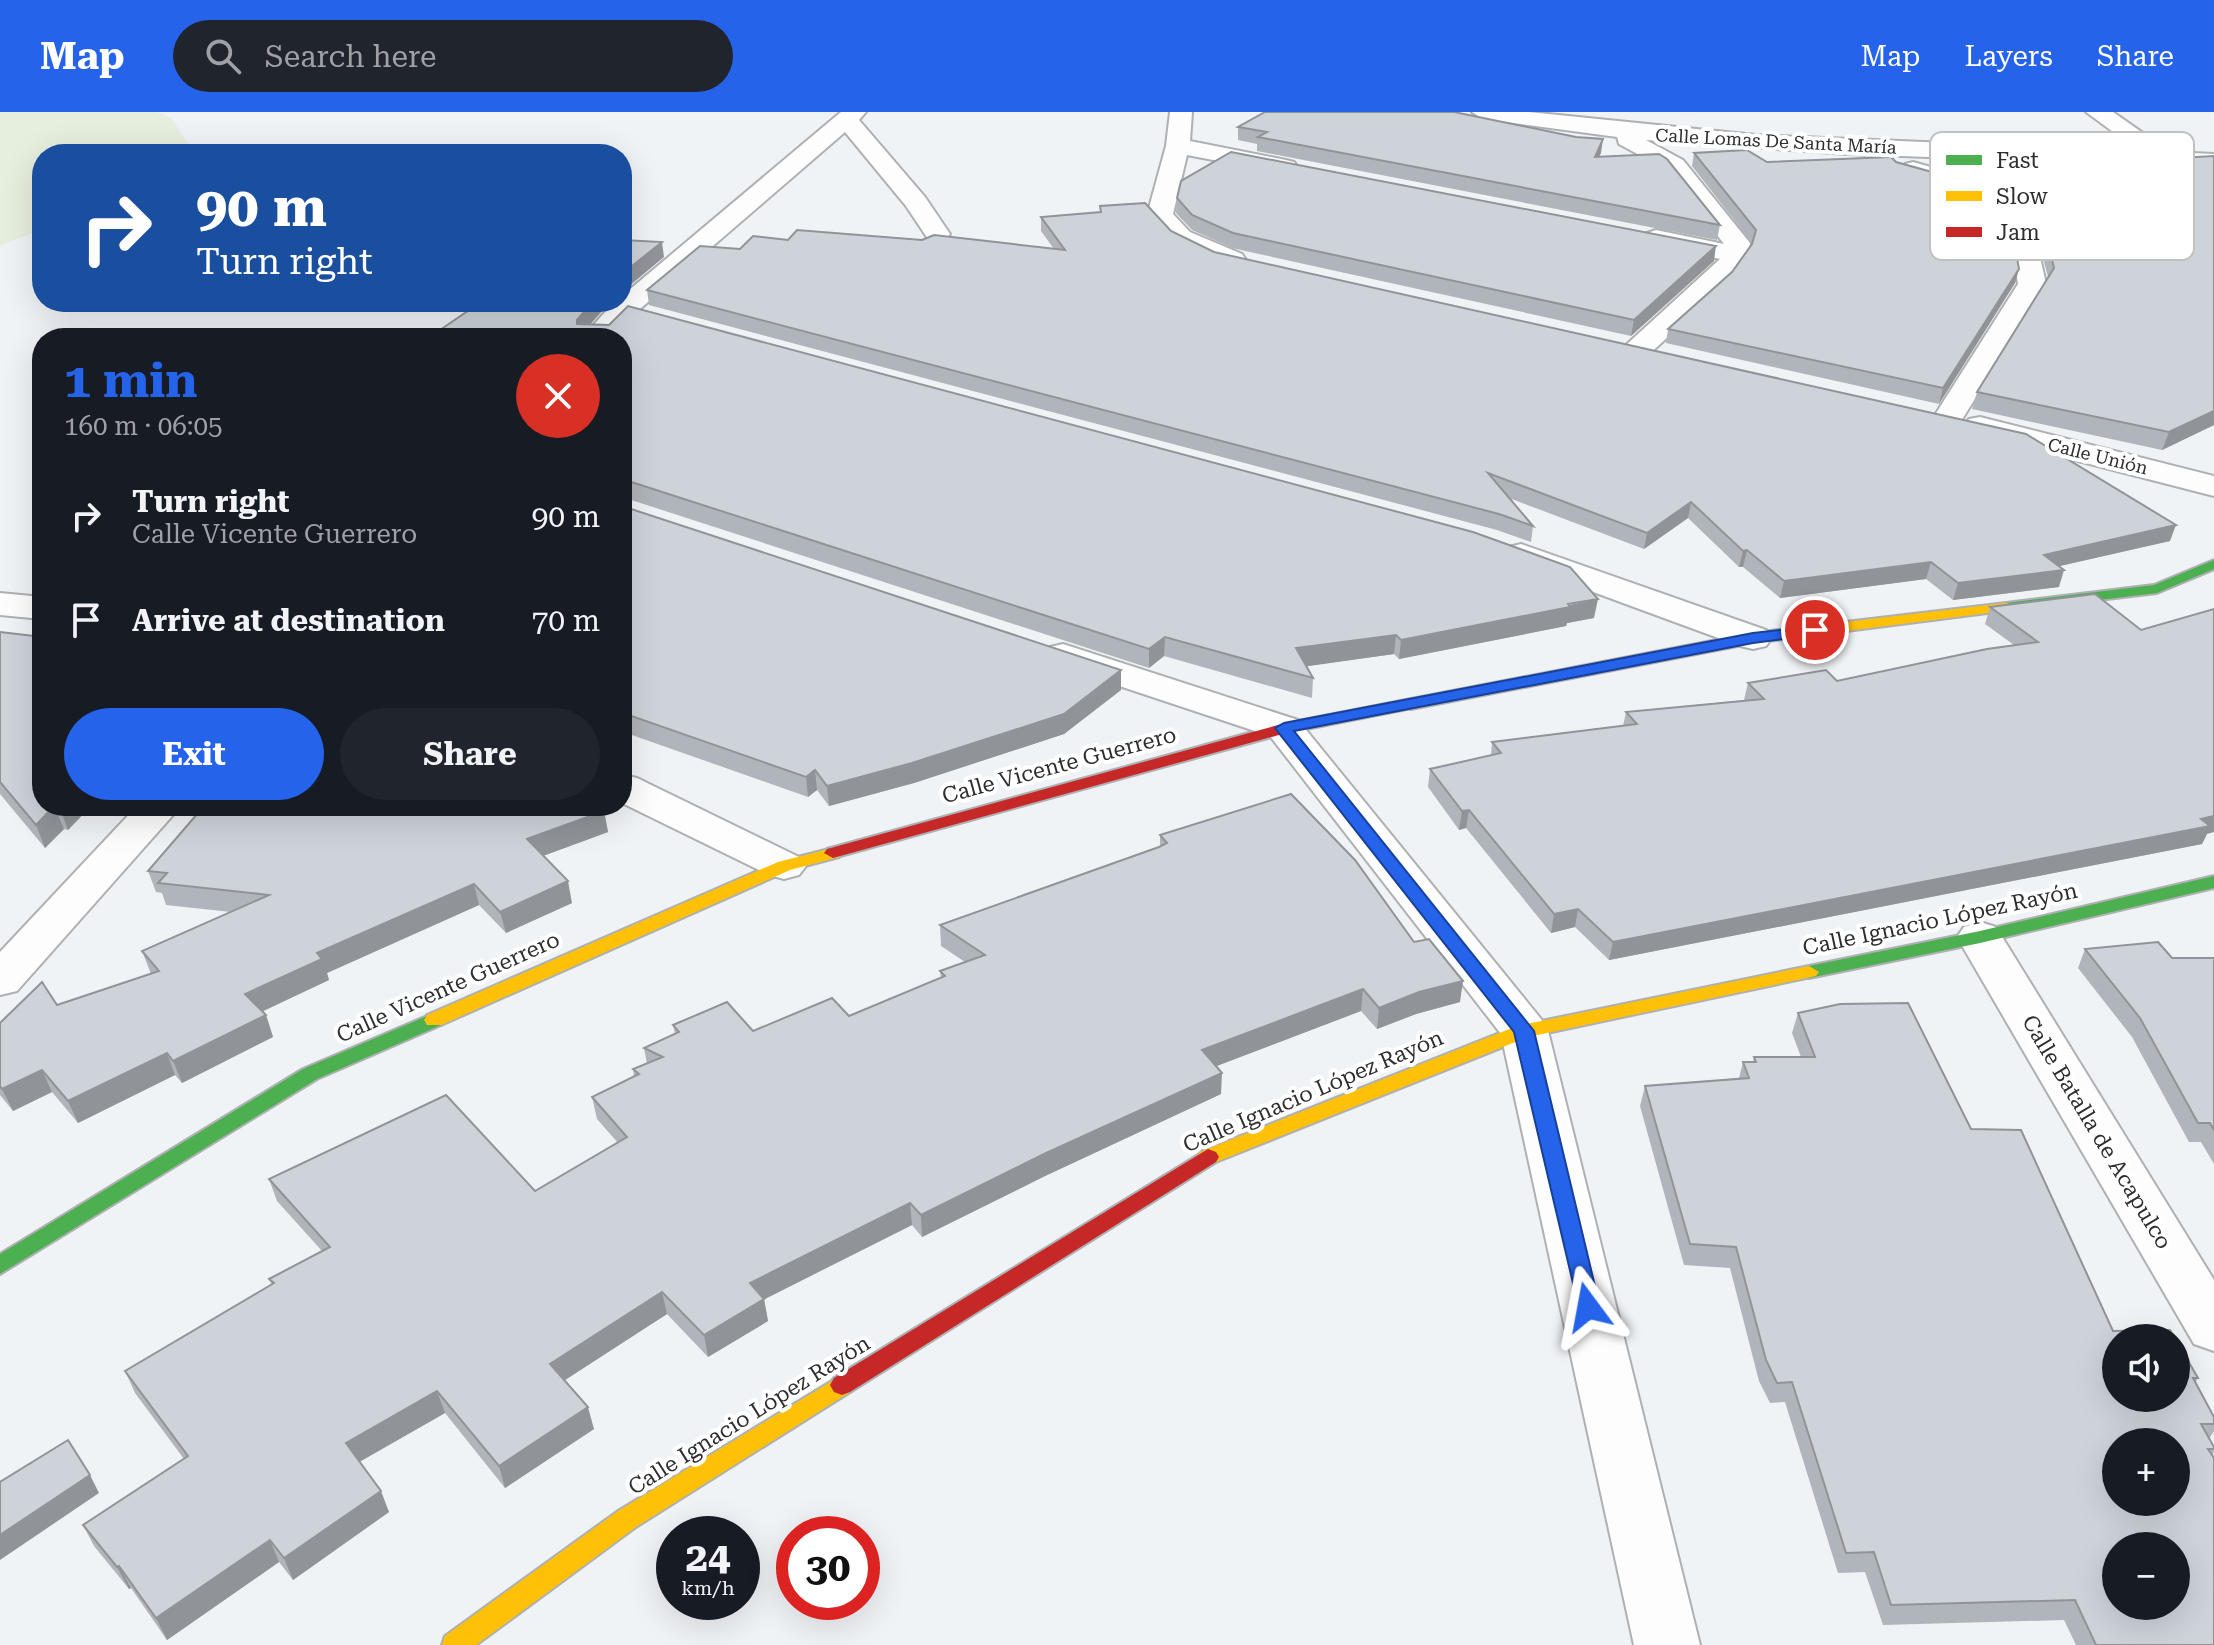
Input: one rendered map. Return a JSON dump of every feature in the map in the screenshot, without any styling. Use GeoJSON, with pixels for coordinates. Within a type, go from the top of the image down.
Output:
{"type":"FeatureCollection","features":[{"type":"Feature","properties":{"kind":"street"},"geometry":{"type":"LineString","coordinates":[[1181,112],[1178,146],[1160,215],[1181,237],[1223,257],[1253,264]]}},
{"type":"Feature","properties":{"kind":"street","name":"Calle Lomas De Santa María"},"geometry":{"type":"LineString","coordinates":[[1483,112],[1609,122],[1786,143],[1930,149]]}},
{"type":"Feature","properties":{"kind":"street"},"geometry":{"type":"LineString","coordinates":[[2097,112],[2130,132]]}},
{"type":"Feature","properties":{"kind":"street"},"geometry":{"type":"LineString","coordinates":[[614,328],[639,314],[732,216],[851,116],[937,234]]}},
{"type":"Feature","properties":{"kind":"street"},"geometry":{"type":"LineString","coordinates":[[1609,122],[1675,165],[1737,243],[1730,266],[1636,351]]}},
{"type":"Feature","properties":{"kind":"street"},"geometry":{"type":"LineString","coordinates":[[1786,143],[1930,173]]}},
{"type":"Feature","properties":{"kind":"street"},"geometry":{"type":"LineString","coordinates":[[1178,146],[1302,170]]}},
{"type":"Feature","properties":{"kind":"street","name":"Calle Lomas De Santa María"},"geometry":{"type":"LineString","coordinates":[[2194,160],[2214,161]]}},
{"type":"Feature","properties":{"kind":"street"},"geometry":{"type":"LineString","coordinates":[[1628,233],[1736,254]]}},
{"type":"Feature","properties":{"kind":"street"},"geometry":{"type":"LineString","coordinates":[[1948,418],[2032,284],[2028,260]]}},
{"type":"Feature","properties":{"kind":"street"},"geometry":{"type":"LineString","coordinates":[[1605,344],[1667,357]]}},
{"type":"Feature","properties":{"kind":"street","name":"Calle Unión"},"geometry":{"type":"LineString","coordinates":[[1917,411],[2214,486]]}},
{"type":"Feature","properties":{"kind":"street"},"geometry":{"type":"LineString","coordinates":[[1499,546],[1753,638]]}},
{"type":"Feature","properties":{"kind":"street","name":"Calle Vicente Guerrero"},"geometry":{"type":"LineString","coordinates":[[0,1265],[310,1074],[784,866],[1284,728],[1753,638],[2157,589],[2214,564]]}},
{"type":"Feature","properties":{"kind":"street"},"geometry":{"type":"LineString","coordinates":[[0,604],[32,607]]}},
{"type":"Feature","properties":{"kind":"street"},"geometry":{"type":"LineString","coordinates":[[1028,643],[1284,728],[1524,1031],[1667,1645]]}},
{"type":"Feature","properties":{"kind":"street"},"geometry":{"type":"LineString","coordinates":[[632,792],[784,866]]}},
{"type":"Feature","properties":{"kind":"street"},"geometry":{"type":"LineString","coordinates":[[0,980],[151,816]]}},
{"type":"Feature","properties":{"kind":"street","name":"Calle Ignacio López Rayón"},"geometry":{"type":"LineString","coordinates":[[455,1645],[627,1519],[1203,1159],[1524,1031],[1980,937],[2214,882]]}},
{"type":"Feature","properties":{"kind":"street","name":"Calle Batalla de Acapulco"},"geometry":{"type":"LineString","coordinates":[[1980,937],[2214,1328]]}},
{"type":"Feature","properties":{"kind":"green space"},"geometry":{"type":"Polygon","coordinates":[[[0,112],[157,112],[171,118],[188,144],[32,144],[32,233],[0,246],[0,112]]]}},
{"type":"Feature","properties":{"kind":"building"},"geometry":{"type":"Polygon","coordinates":[[[1265,112],[1454,112],[1576,137],[1603,139],[1595,157],[1659,154],[1667,159],[1720,225],[1258,137],[1267,132],[1238,127],[1265,112]]]}},
{"type":"Feature","properties":{"kind":"building"},"geometry":{"type":"Polygon","coordinates":[[[1747,150],[1767,162],[1891,157],[1896,162],[1930,171],[1930,260],[2017,260],[2019,269],[1943,388],[1668,329],[1732,272],[1752,244],[1756,230],[1694,153],[1747,150]]]}},
{"type":"Feature","properties":{"kind":"building"},"geometry":{"type":"Polygon","coordinates":[[[1231,152],[1716,246],[1634,320],[1233,233],[1192,215],[1177,198],[1181,181],[1231,152]]]}},
{"type":"Feature","properties":{"kind":"building"},"geometry":{"type":"Polygon","coordinates":[[[2214,156],[2214,411],[2169,432],[1977,392],[2054,268],[2052,260],[2194,260],[2194,157],[2214,156]]]}},
{"type":"Feature","properties":{"kind":"building"},"geometry":{"type":"Polygon","coordinates":[[[1145,203],[1171,231],[1214,252],[2026,434],[2176,525],[2044,555],[2064,570],[1958,583],[1931,562],[1784,581],[1747,550],[1743,551],[1691,502],[1647,533],[1488,473],[1533,526],[1499,514],[647,290],[700,246],[740,249],[753,236],[788,240],[797,230],[922,240],[934,235],[1065,250],[1041,217],[1101,212],[1100,206],[1145,203]]]}},
{"type":"Feature","properties":{"kind":"building"},"geometry":{"type":"Polygon","coordinates":[[[632,240],[662,242],[632,266],[632,240]]]}},
{"type":"Feature","properties":{"kind":"building"},"geometry":{"type":"Polygon","coordinates":[[[632,307],[1473,532],[1570,567],[1598,599],[1401,640],[1396,635],[1296,648],[1313,678],[1165,637],[1149,649],[632,482],[632,328],[443,328],[466,312],[584,312],[577,324],[609,325],[622,312],[632,312],[632,307]]]}},
{"type":"Feature","properties":{"kind":"building"},"geometry":{"type":"Polygon","coordinates":[[[632,509],[1121,670],[1064,714],[912,763],[827,786],[815,770],[806,777],[632,716],[632,509]]]}},
{"type":"Feature","properties":{"kind":"building"},"geometry":{"type":"Polygon","coordinates":[[[2095,594],[2141,630],[2214,609],[2214,816],[2201,819],[2210,826],[1613,942],[1578,909],[1554,914],[1469,810],[1462,811],[1430,769],[1501,753],[1492,742],[1637,724],[1626,712],[1764,699],[1748,683],[1826,670],[1837,681],[1987,649],[2038,642],[1990,607],[2095,594]]]}},
{"type":"Feature","properties":{"kind":"building"},"geometry":{"type":"Polygon","coordinates":[[[0,632],[32,636],[32,816],[45,816],[36,825],[0,782],[0,632]]]}},
{"type":"Feature","properties":{"kind":"building"},"geometry":{"type":"Polygon","coordinates":[[[1291,794],[1355,860],[1414,942],[1429,939],[1463,981],[1419,992],[1379,1008],[1363,989],[1202,1050],[1222,1073],[1044,1154],[921,1215],[910,1203],[750,1283],[764,1299],[704,1335],[662,1292],[550,1364],[588,1407],[499,1466],[437,1391],[346,1443],[381,1491],[284,1558],[270,1540],[156,1618],[119,1566],[83,1525],[188,1456],[125,1371],[274,1283],[269,1279],[330,1247],[269,1179],[446,1095],[535,1191],[627,1137],[592,1097],[639,1074],[633,1069],[663,1057],[644,1048],[679,1032],[673,1025],[727,1002],[753,1031],[832,998],[849,1016],[945,976],[940,971],[985,955],[940,925],[1159,847],[1167,843],[1160,835],[1291,794]]]}},
{"type":"Feature","properties":{"kind":"building"},"geometry":{"type":"Polygon","coordinates":[[[195,816],[590,816],[527,839],[568,881],[500,912],[474,884],[317,953],[322,959],[245,994],[266,1015],[173,1061],[167,1053],[68,1101],[42,1070],[2,1089],[0,1023],[42,982],[57,1005],[159,971],[142,951],[269,895],[158,883],[167,873],[148,871],[195,816]]]}},
{"type":"Feature","properties":{"kind":"building"},"geometry":{"type":"Polygon","coordinates":[[[2158,942],[2172,958],[2214,958],[2214,1130],[2210,1123],[2198,1123],[2140,1018],[2085,949],[2158,942]]]}},
{"type":"Feature","properties":{"kind":"building"},"geometry":{"type":"Polygon","coordinates":[[[1908,1003],[1971,1129],[2021,1130],[2110,1324],[2102,1324],[2102,1412],[2190,1412],[2190,1364],[2198,1378],[2193,1378],[2214,1417],[2214,1424],[2201,1424],[2214,1447],[2208,1449],[2214,1458],[2214,1645],[2096,1645],[2075,1600],[1891,1605],[1874,1552],[1846,1553],[1792,1382],[1777,1383],[1766,1360],[1736,1247],[1690,1244],[1645,1086],[1749,1078],[1743,1062],[1756,1062],[1754,1057],[1815,1057],[1798,1013],[1840,1004],[1908,1003]]]}},
{"type":"Feature","properties":{"kind":"building"},"geometry":{"type":"Polygon","coordinates":[[[68,1440],[90,1475],[0,1535],[0,1482],[68,1440]]]}},
{"type":"Feature","properties":{"kind":"traffic: fast"},"geometry":{"type":"LineString","coordinates":[[2006,607],[2157,589],[2214,564]]}},
{"type":"Feature","properties":{"kind":"traffic: fast"},"geometry":{"type":"LineString","coordinates":[[1809,972],[1980,937],[2214,882]]}},
{"type":"Feature","properties":{"kind":"traffic: fast"},"geometry":{"type":"LineString","coordinates":[[0,1265],[310,1074],[434,1020]]}},
{"type":"Feature","properties":{"kind":"traffic: slow"},"geometry":{"type":"LineString","coordinates":[[1411,704],[1753,638],[2006,607]]}},
{"type":"Feature","properties":{"kind":"traffic: slow"},"geometry":{"type":"LineString","coordinates":[[434,1020],[784,866],[833,853]]}},
{"type":"Feature","properties":{"kind":"traffic: slow"},"geometry":{"type":"LineString","coordinates":[[1208,1157],[1524,1031],[1809,972]]}},
{"type":"Feature","properties":{"kind":"traffic: slow"},"geometry":{"type":"LineString","coordinates":[[455,1645],[627,1519],[842,1385]]}},
{"type":"Feature","properties":{"kind":"traffic: jam"},"geometry":{"type":"LineString","coordinates":[[833,853],[1284,728],[1411,704]]}},
{"type":"Feature","properties":{"kind":"traffic: jam"},"geometry":{"type":"LineString","coordinates":[[842,1385],[1208,1157]]}},
{"type":"Feature","properties":{"kind":"route"},"geometry":{"type":"LineString","coordinates":[[1588,1307],[1524,1031],[1284,728],[1753,638],[1815,630]]}}]}
